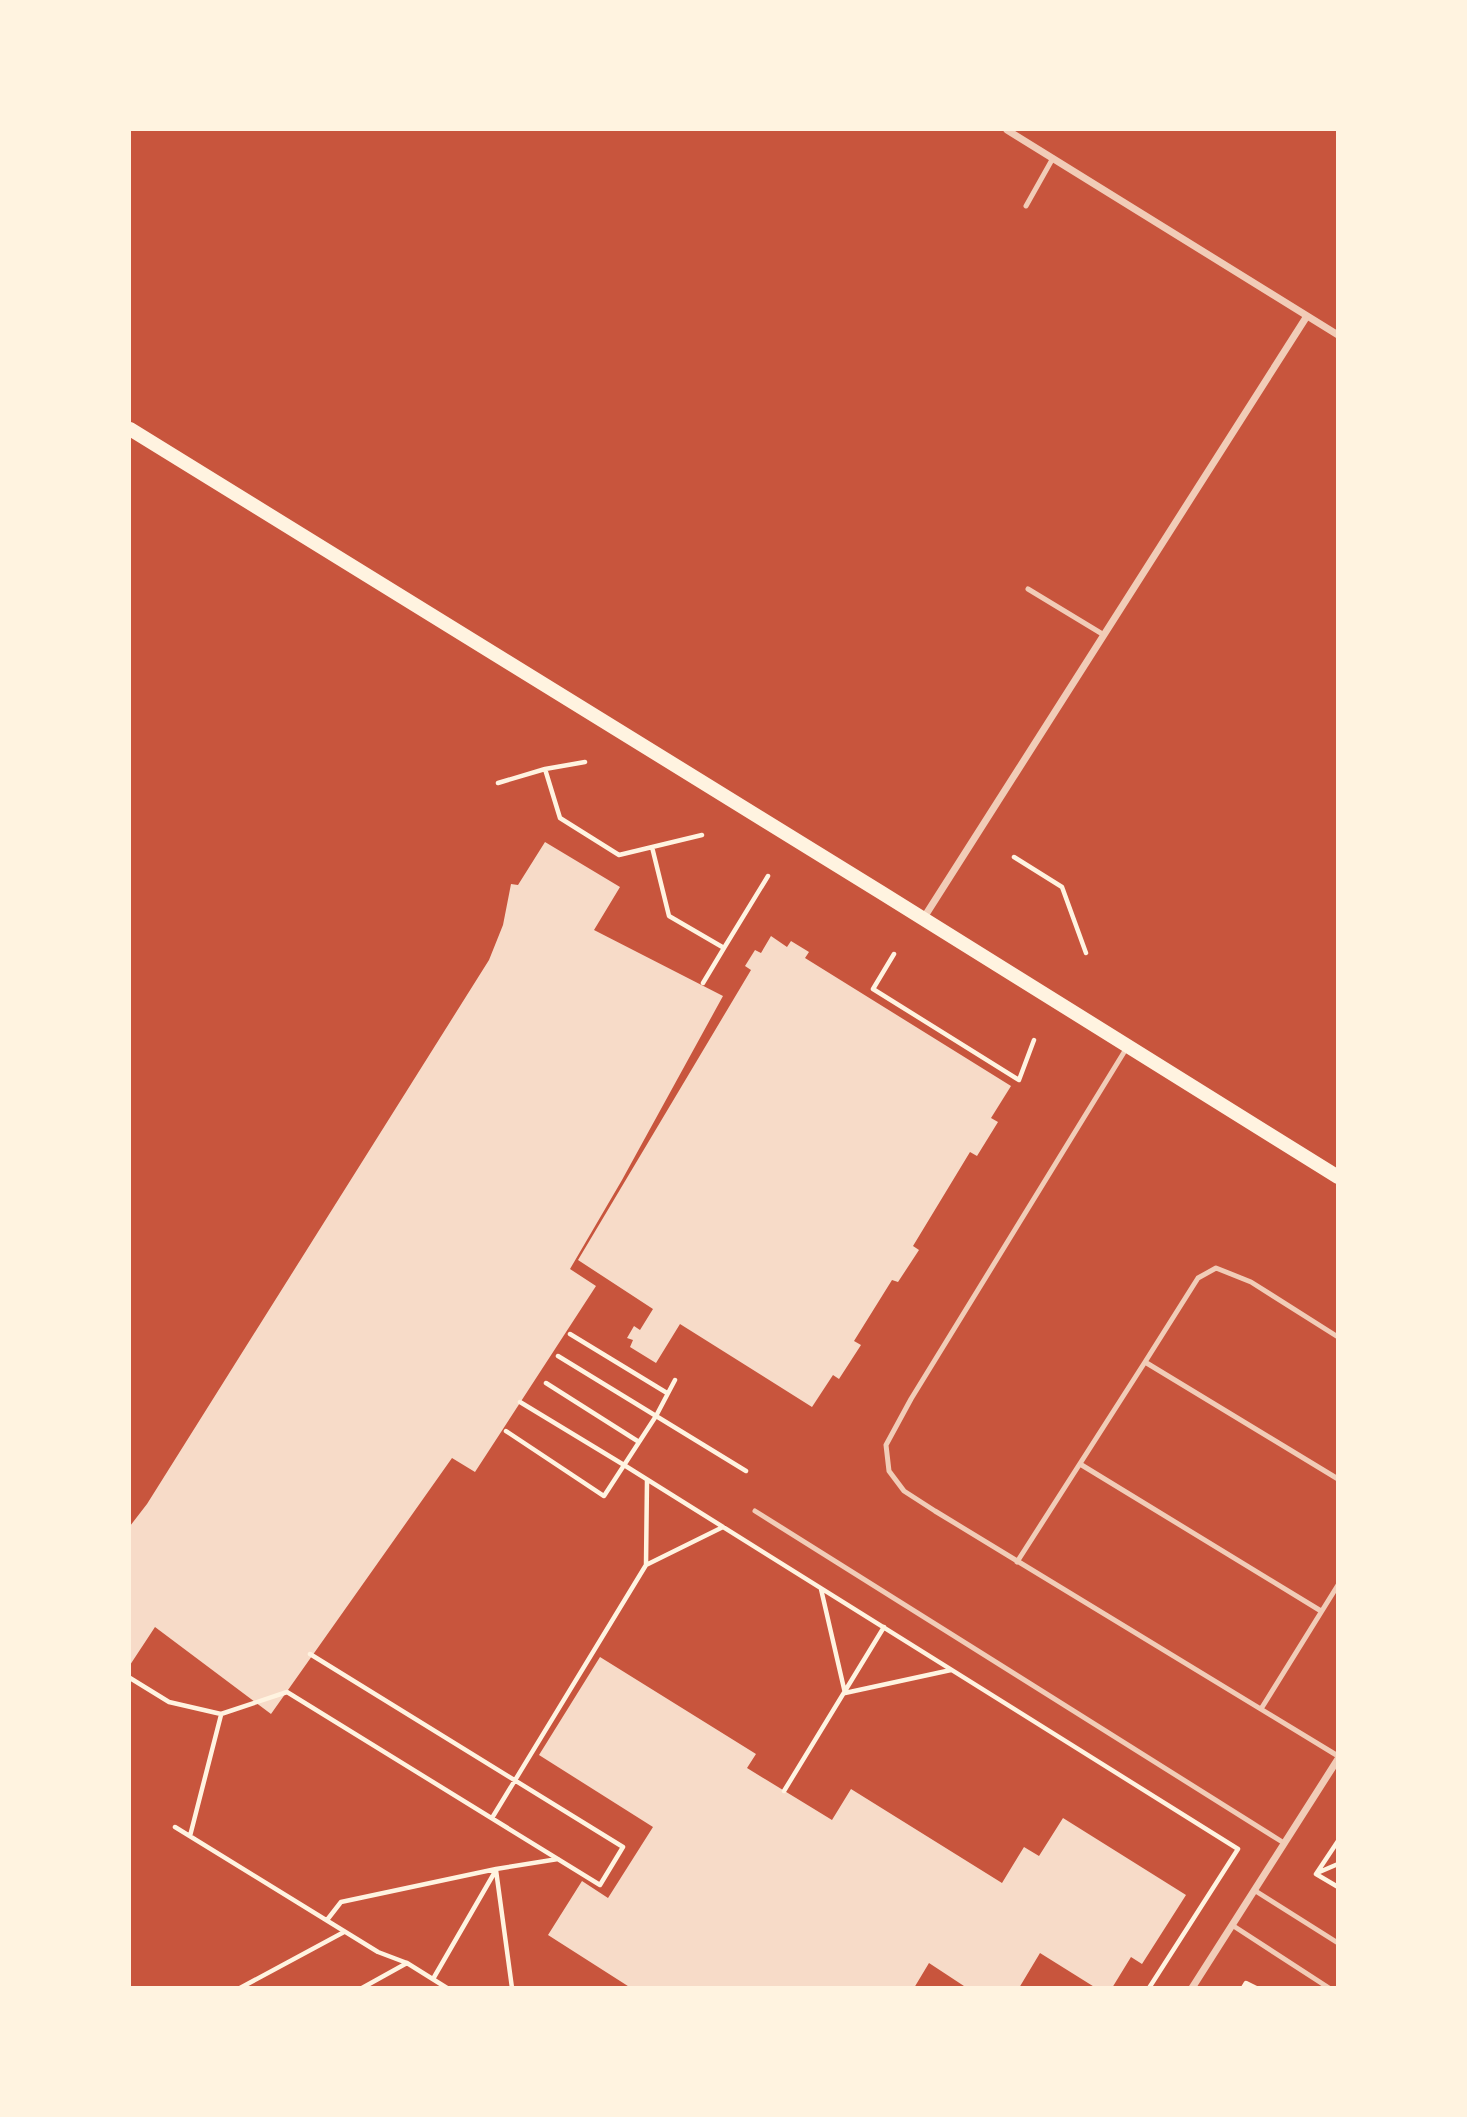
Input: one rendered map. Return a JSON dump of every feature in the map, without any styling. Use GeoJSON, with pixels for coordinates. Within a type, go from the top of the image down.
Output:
{"type":"FeatureCollection","features":[{"type":"Feature","properties":{"kind":"main road"},"geometry":{"type":"LineString","coordinates":[[132,435],[923,919],[1338,1177]]}},
{"type":"Feature","properties":{"kind":"street"},"geometry":{"type":"LineString","coordinates":[[1007,130],[1338,335]]}},
{"type":"Feature","properties":{"kind":"street"},"geometry":{"type":"LineString","coordinates":[[923,919],[1307,316]]}},
{"type":"Feature","properties":{"kind":"street"},"geometry":{"type":"LineString","coordinates":[[1192,1987],[1338,1757]]}},
{"type":"Feature","properties":{"kind":"lane"},"geometry":{"type":"LineString","coordinates":[[1026,206],[1053,158]]}},
{"type":"Feature","properties":{"kind":"lane"},"geometry":{"type":"LineString","coordinates":[[1028,589],[1104,635]]}},
{"type":"Feature","properties":{"kind":"lane"},"geometry":{"type":"LineString","coordinates":[[1128,1046],[911,1399],[886,1445],[889,1471],[904,1491],[1338,1757]]}},
{"type":"Feature","properties":{"kind":"lane"},"geometry":{"type":"LineString","coordinates":[[1017,1562],[1198,1278],[1216,1268],[1251,1283],[1338,1337]]}},
{"type":"Feature","properties":{"kind":"lane"},"geometry":{"type":"LineString","coordinates":[[1145,1362],[1338,1479]]}},
{"type":"Feature","properties":{"kind":"lane"},"geometry":{"type":"LineString","coordinates":[[1080,1464],[1321,1611]]}},
{"type":"Feature","properties":{"kind":"lane"},"geometry":{"type":"LineString","coordinates":[[755,1511],[1284,1843]]}},
{"type":"Feature","properties":{"kind":"lane"},"geometry":{"type":"LineString","coordinates":[[1261,1709],[1338,1585]]}},
{"type":"Feature","properties":{"kind":"lane"},"geometry":{"type":"LineString","coordinates":[[1254,1890],[1338,1943]]}},
{"type":"Feature","properties":{"kind":"lane"},"geometry":{"type":"LineString","coordinates":[[1232,1925],[1329,1987]]}},
{"type":"Feature","properties":{"kind":"path"},"geometry":{"type":"LineString","coordinates":[[498,783],[545,769],[585,762]]}},
{"type":"Feature","properties":{"kind":"path"},"geometry":{"type":"LineString","coordinates":[[545,769],[560,818],[619,855],[702,835]]}},
{"type":"Feature","properties":{"kind":"path"},"geometry":{"type":"LineString","coordinates":[[652,847],[669,916],[724,948]]}},
{"type":"Feature","properties":{"kind":"path"},"geometry":{"type":"LineString","coordinates":[[1014,857],[1062,887],[1086,953]]}},
{"type":"Feature","properties":{"kind":"path"},"geometry":{"type":"LineString","coordinates":[[703,984],[768,876]]}},
{"type":"Feature","properties":{"kind":"path"},"geometry":{"type":"LineString","coordinates":[[894,954],[873,989],[1019,1080],[1034,1040]]}},
{"type":"Feature","properties":{"kind":"path"},"geometry":{"type":"LineString","coordinates":[[570,1334],[667,1393]]}},
{"type":"Feature","properties":{"kind":"path"},"geometry":{"type":"LineString","coordinates":[[558,1356],[746,1471]]}},
{"type":"Feature","properties":{"kind":"path"},"geometry":{"type":"LineString","coordinates":[[506,1431],[604,1496],[656,1416],[675,1380]]}},
{"type":"Feature","properties":{"kind":"path"},"geometry":{"type":"LineString","coordinates":[[546,1383],[639,1442]]}},
{"type":"Feature","properties":{"kind":"path"},"geometry":{"type":"LineString","coordinates":[[520,1402],[1238,1849],[1149,1987]]}},
{"type":"Feature","properties":{"kind":"path"},"geometry":{"type":"LineString","coordinates":[[492,1818],[646,1565],[647,1479]]}},
{"type":"Feature","properties":{"kind":"path"},"geometry":{"type":"LineString","coordinates":[[646,1565],[723,1527]]}},
{"type":"Feature","properties":{"kind":"path"},"geometry":{"type":"LineString","coordinates":[[821,1588],[845,1693]]}},
{"type":"Feature","properties":{"kind":"path"},"geometry":{"type":"LineString","coordinates":[[784,1791],[884,1627]]}},
{"type":"Feature","properties":{"kind":"path"},"geometry":{"type":"LineString","coordinates":[[130,1678],[169,1702],[221,1714],[287,1692],[600,1885],[623,1847],[310,1654]]}},
{"type":"Feature","properties":{"kind":"path"},"geometry":{"type":"LineString","coordinates":[[845,1693],[952,1670]]}},
{"type":"Feature","properties":{"kind":"path"},"geometry":{"type":"LineString","coordinates":[[190,1836],[221,1714]]}},
{"type":"Feature","properties":{"kind":"path"},"geometry":{"type":"LineString","coordinates":[[175,1827],[377,1952],[407,1964],[447,1987]]}},
{"type":"Feature","properties":{"kind":"path"},"geometry":{"type":"LineString","coordinates":[[1316,1874],[1338,1841]]}},
{"type":"Feature","properties":{"kind":"path"},"geometry":{"type":"LineString","coordinates":[[327,1920],[341,1902],[496,1869],[558,1859]]}},
{"type":"Feature","properties":{"kind":"path"},"geometry":{"type":"LineString","coordinates":[[1316,1874],[1338,1864]]}},
{"type":"Feature","properties":{"kind":"path"},"geometry":{"type":"LineString","coordinates":[[433,1979],[496,1869]]}},
{"type":"Feature","properties":{"kind":"path"},"geometry":{"type":"LineString","coordinates":[[496,1869],[512,1987]]}},
{"type":"Feature","properties":{"kind":"path"},"geometry":{"type":"LineString","coordinates":[[1316,1874],[1338,1887]]}},
{"type":"Feature","properties":{"kind":"path"},"geometry":{"type":"LineString","coordinates":[[240,1987],[344,1932]]}},
{"type":"Feature","properties":{"kind":"path"},"geometry":{"type":"LineString","coordinates":[[362,1987],[407,1964]]}},
{"type":"Feature","properties":{"kind":"path"},"geometry":{"type":"LineString","coordinates":[[1243,1987],[1246,1983],[1256,1987]]}},
{"type":"Feature","properties":{"kind":"building"},"geometry":{"type":"Polygon","coordinates":[[[545,842],[620,887],[594,930],[723,996],[570,1269],[596,1286],[475,1472],[452,1458],[271,1714],[155,1627],[130,1665],[130,1526],[147,1504],[489,960],[503,925],[511,884],[518,885],[545,842]]]}},
{"type":"Feature","properties":{"kind":"building"},"geometry":{"type":"Polygon","coordinates":[[[771,936],[787,947],[791,941],[809,952],[805,958],[1011,1086],[991,1118],[998,1122],[977,1156],[970,1152],[913,1246],[919,1250],[898,1282],[892,1280],[854,1341],[861,1345],[839,1379],[833,1375],[812,1407],[680,1324],[656,1363],[630,1347],[633,1340],[627,1338],[634,1326],[640,1330],[653,1309],[578,1260],[751,970],[745,966],[755,950],[761,953],[771,936]]]}},
{"type":"Feature","properties":{"kind":"building"},"geometry":{"type":"Polygon","coordinates":[[[600,1657],[756,1754],[747,1768],[832,1820],[851,1789],[1002,1883],[1024,1847],[1039,1856],[1063,1818],[1186,1895],[1142,1964],[1131,1957],[1112,1988],[1096,1988],[1040,1953],[1019,1988],[967,1988],[929,1963],[914,1988],[631,1988],[548,1935],[582,1881],[608,1898],[653,1827],[539,1755],[600,1657]]]}}]}
